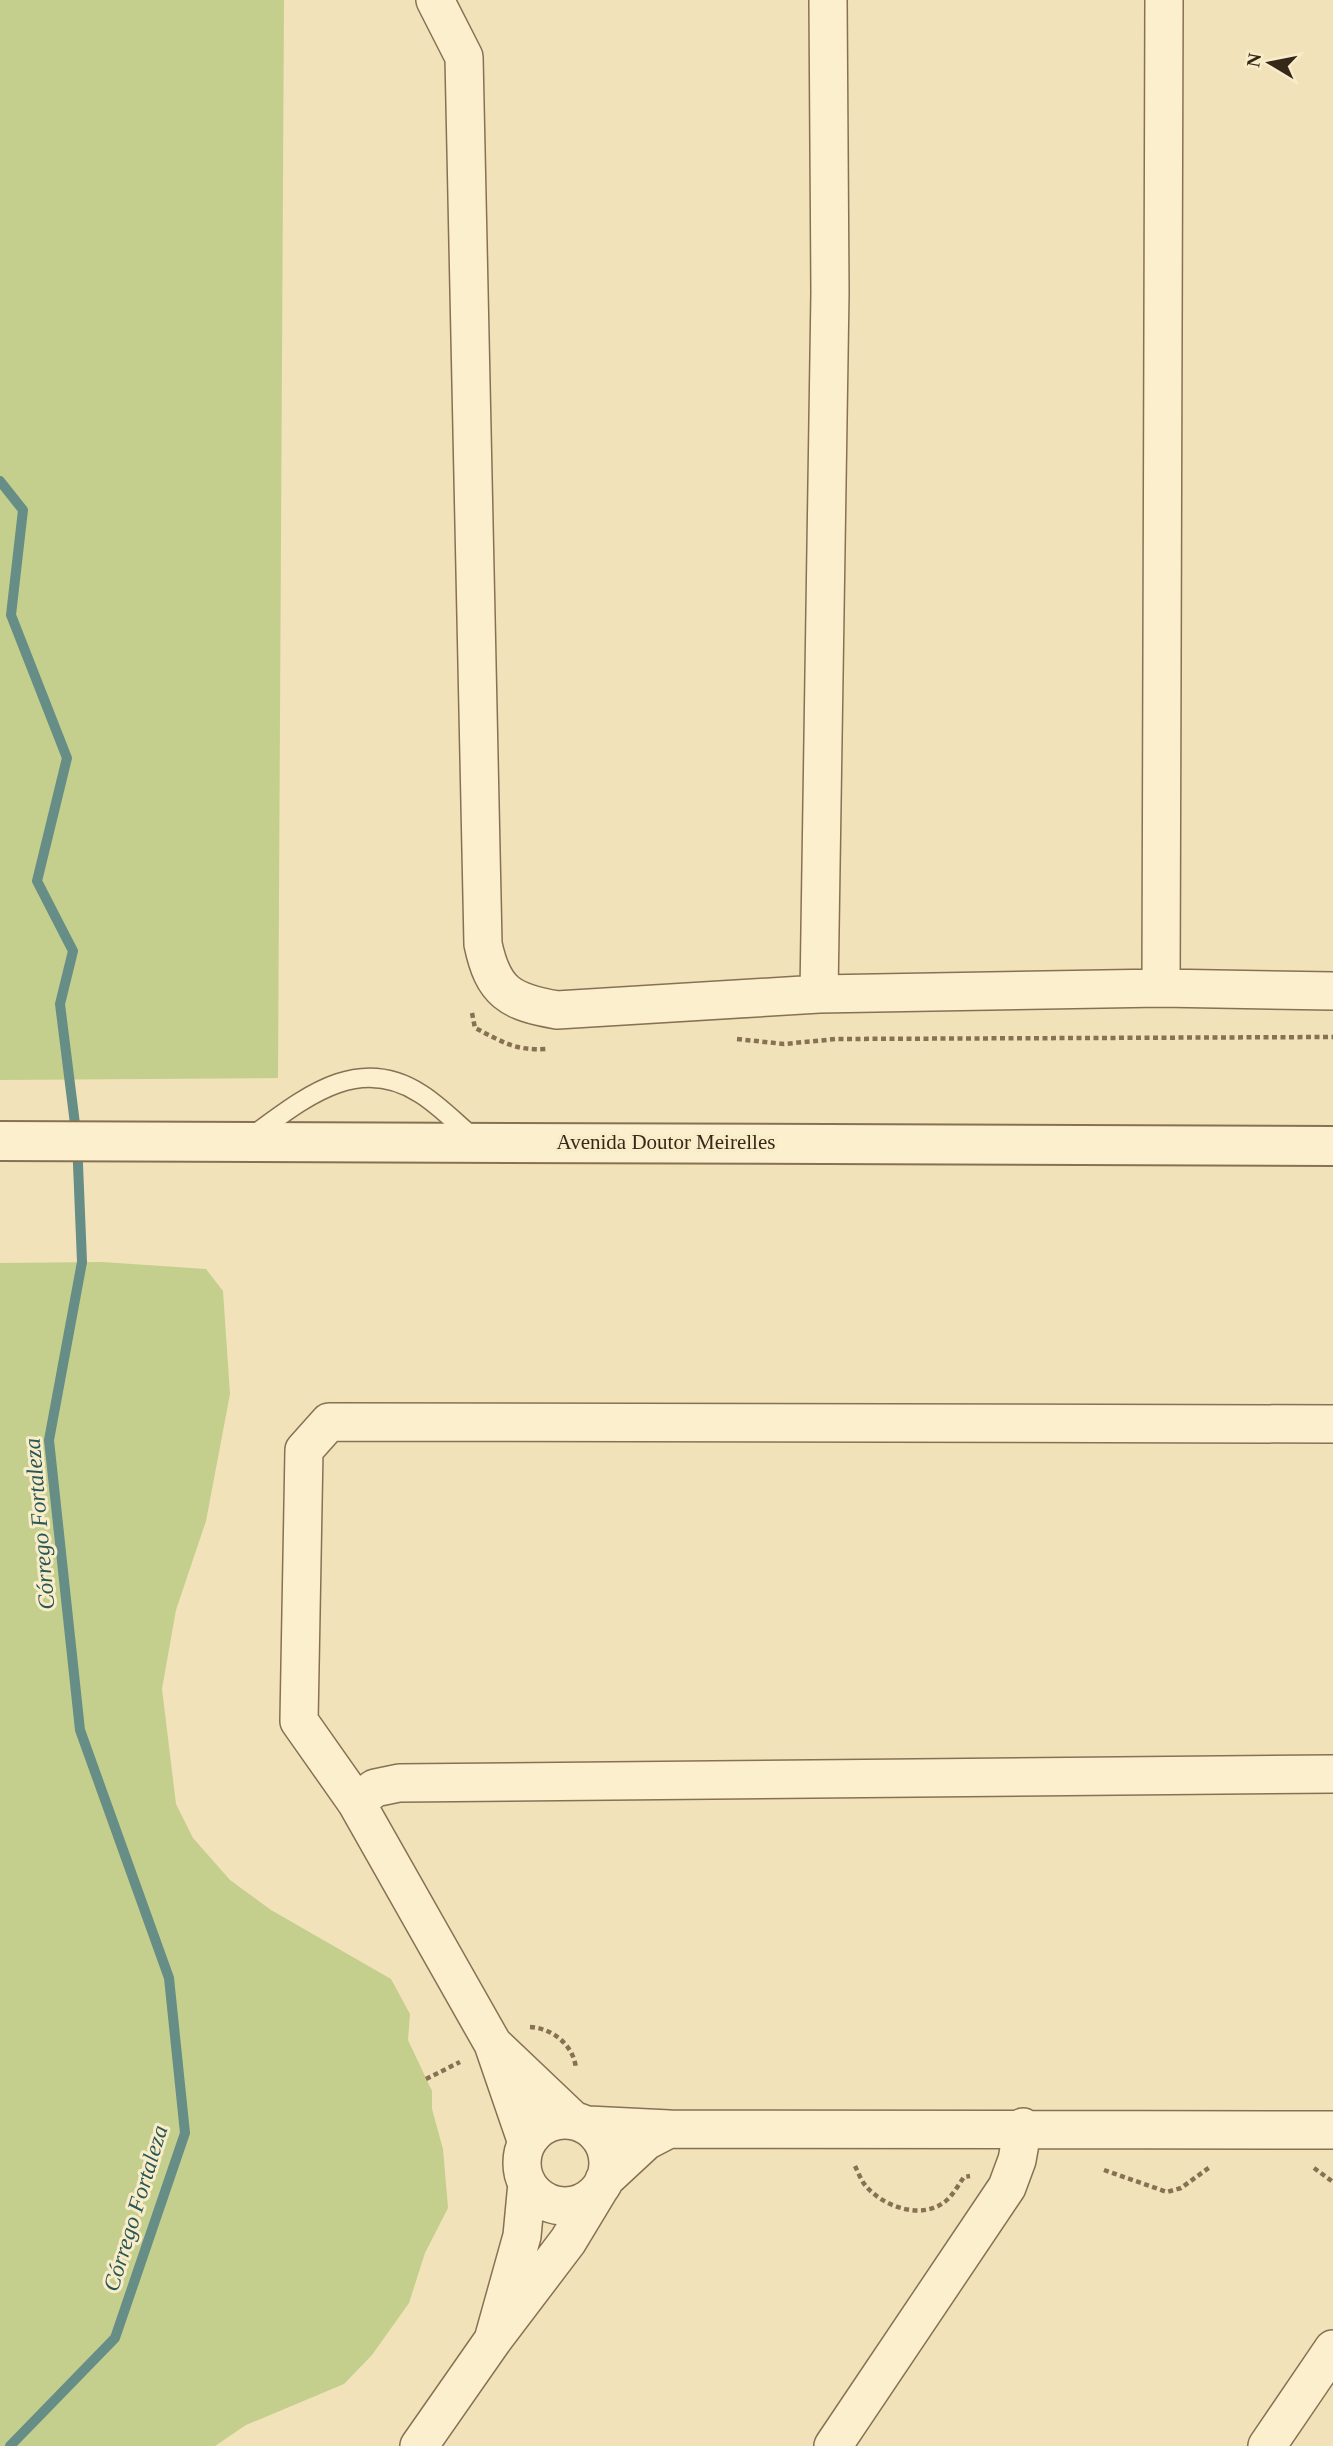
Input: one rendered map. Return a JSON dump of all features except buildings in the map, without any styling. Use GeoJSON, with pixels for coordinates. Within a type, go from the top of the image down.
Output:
{"type":"FeatureCollection","features":[{"type":"Feature","properties":{"kind":"street"},"geometry":{"type":"LineString","coordinates":[[435,0],[464,57],[483,944],[488,971],[507,994],[528,1005],[557,1010],[819,994],[1161,988],[1333,991]]}},
{"type":"Feature","properties":{"kind":"street"},"geometry":{"type":"LineString","coordinates":[[819,994],[830,292],[828,0]]}},
{"type":"Feature","properties":{"kind":"street"},"geometry":{"type":"LineString","coordinates":[[1161,988],[1164,0]]}},
{"type":"Feature","properties":{"kind":"street","name":"Avenida Doutor Meirelles"},"geometry":{"type":"LineString","coordinates":[[0,1141],[1333,1146]]}},
{"type":"Feature","properties":{"kind":"street"},"geometry":{"type":"LineString","coordinates":[[493,2340],[522,2236],[527,2183],[523,2170],[527,2143],[493,2044],[356,1802],[299,1721],[304,1450],[329,1422],[1333,1424]]}},
{"type":"Feature","properties":{"kind":"street"},"geometry":{"type":"LineString","coordinates":[[356,1802],[375,1788],[399,1783],[1333,1774]]}},
{"type":"Feature","properties":{"kind":"street"},"geometry":{"type":"LineString","coordinates":[[419,2446],[493,2340],[568,2241],[602,2184],[608,2161],[605,2147],[493,2044]]}},
{"type":"Feature","properties":{"kind":"street"},"geometry":{"type":"LineString","coordinates":[[527,2143],[547,2124],[581,2123],[669,2129],[1023,2127],[1333,2130]]}},
{"type":"Feature","properties":{"kind":"street"},"geometry":{"type":"LineString","coordinates":[[833,2446],[1007,2187],[1017,2160],[1023,2127]]}},
{"type":"Feature","properties":{"kind":"street"},"geometry":{"type":"LineString","coordinates":[[527,2183],[548,2203],[562,2206],[577,2204],[646,2141],[669,2129]]}},
{"type":"Feature","properties":{"kind":"street"},"geometry":{"type":"LineString","coordinates":[[1267,2446],[1333,2349]]}},
{"type":"Feature","properties":{"kind":"lane"},"geometry":{"type":"LineString","coordinates":[[245,1141],[319,1089],[350,1079],[362,1079],[386,1080],[420,1093],[477,1142]]}},
{"type":"Feature","properties":{"kind":"path"},"geometry":{"type":"LineString","coordinates":[[495,979],[470,1007],[475,1028],[523,1051],[559,1048]]}},
{"type":"Feature","properties":{"kind":"path"},"geometry":{"type":"LineString","coordinates":[[729,1039],[784,1044],[836,1039],[1333,1037]]}},
{"type":"Feature","properties":{"kind":"path"},"geometry":{"type":"LineString","coordinates":[[493,2044],[528,2027],[542,2028],[558,2035],[575,2062],[577,2081]]}},
{"type":"Feature","properties":{"kind":"green space"},"geometry":{"type":"Polygon","coordinates":[[[0,0],[284,0],[278,1078],[0,1080],[0,0]]]}},
{"type":"Feature","properties":{"kind":"green space"},"geometry":{"type":"Polygon","coordinates":[[[102,1262],[206,1269],[223,1291],[230,1394],[206,1521],[176,1610],[162,1689],[176,1804],[193,1838],[230,1880],[271,1910],[391,1979],[410,2014],[408,2040],[432,2091],[432,2109],[443,2149],[448,2208],[425,2253],[409,2303],[372,2355],[344,2384],[246,2425],[215,2446],[0,2446],[0,1263],[102,1262]]]}},
{"type":"Feature","properties":{"kind":"waterway","name":"Córrego Fortaleza"},"geometry":{"type":"LineString","coordinates":[[0,481],[23,510],[11,615],[67,758],[37,881],[73,951],[60,1004],[77,1140],[82,1262],[49,1440],[80,1730],[169,1978],[185,2133],[115,2338],[10,2446]]}}]}
